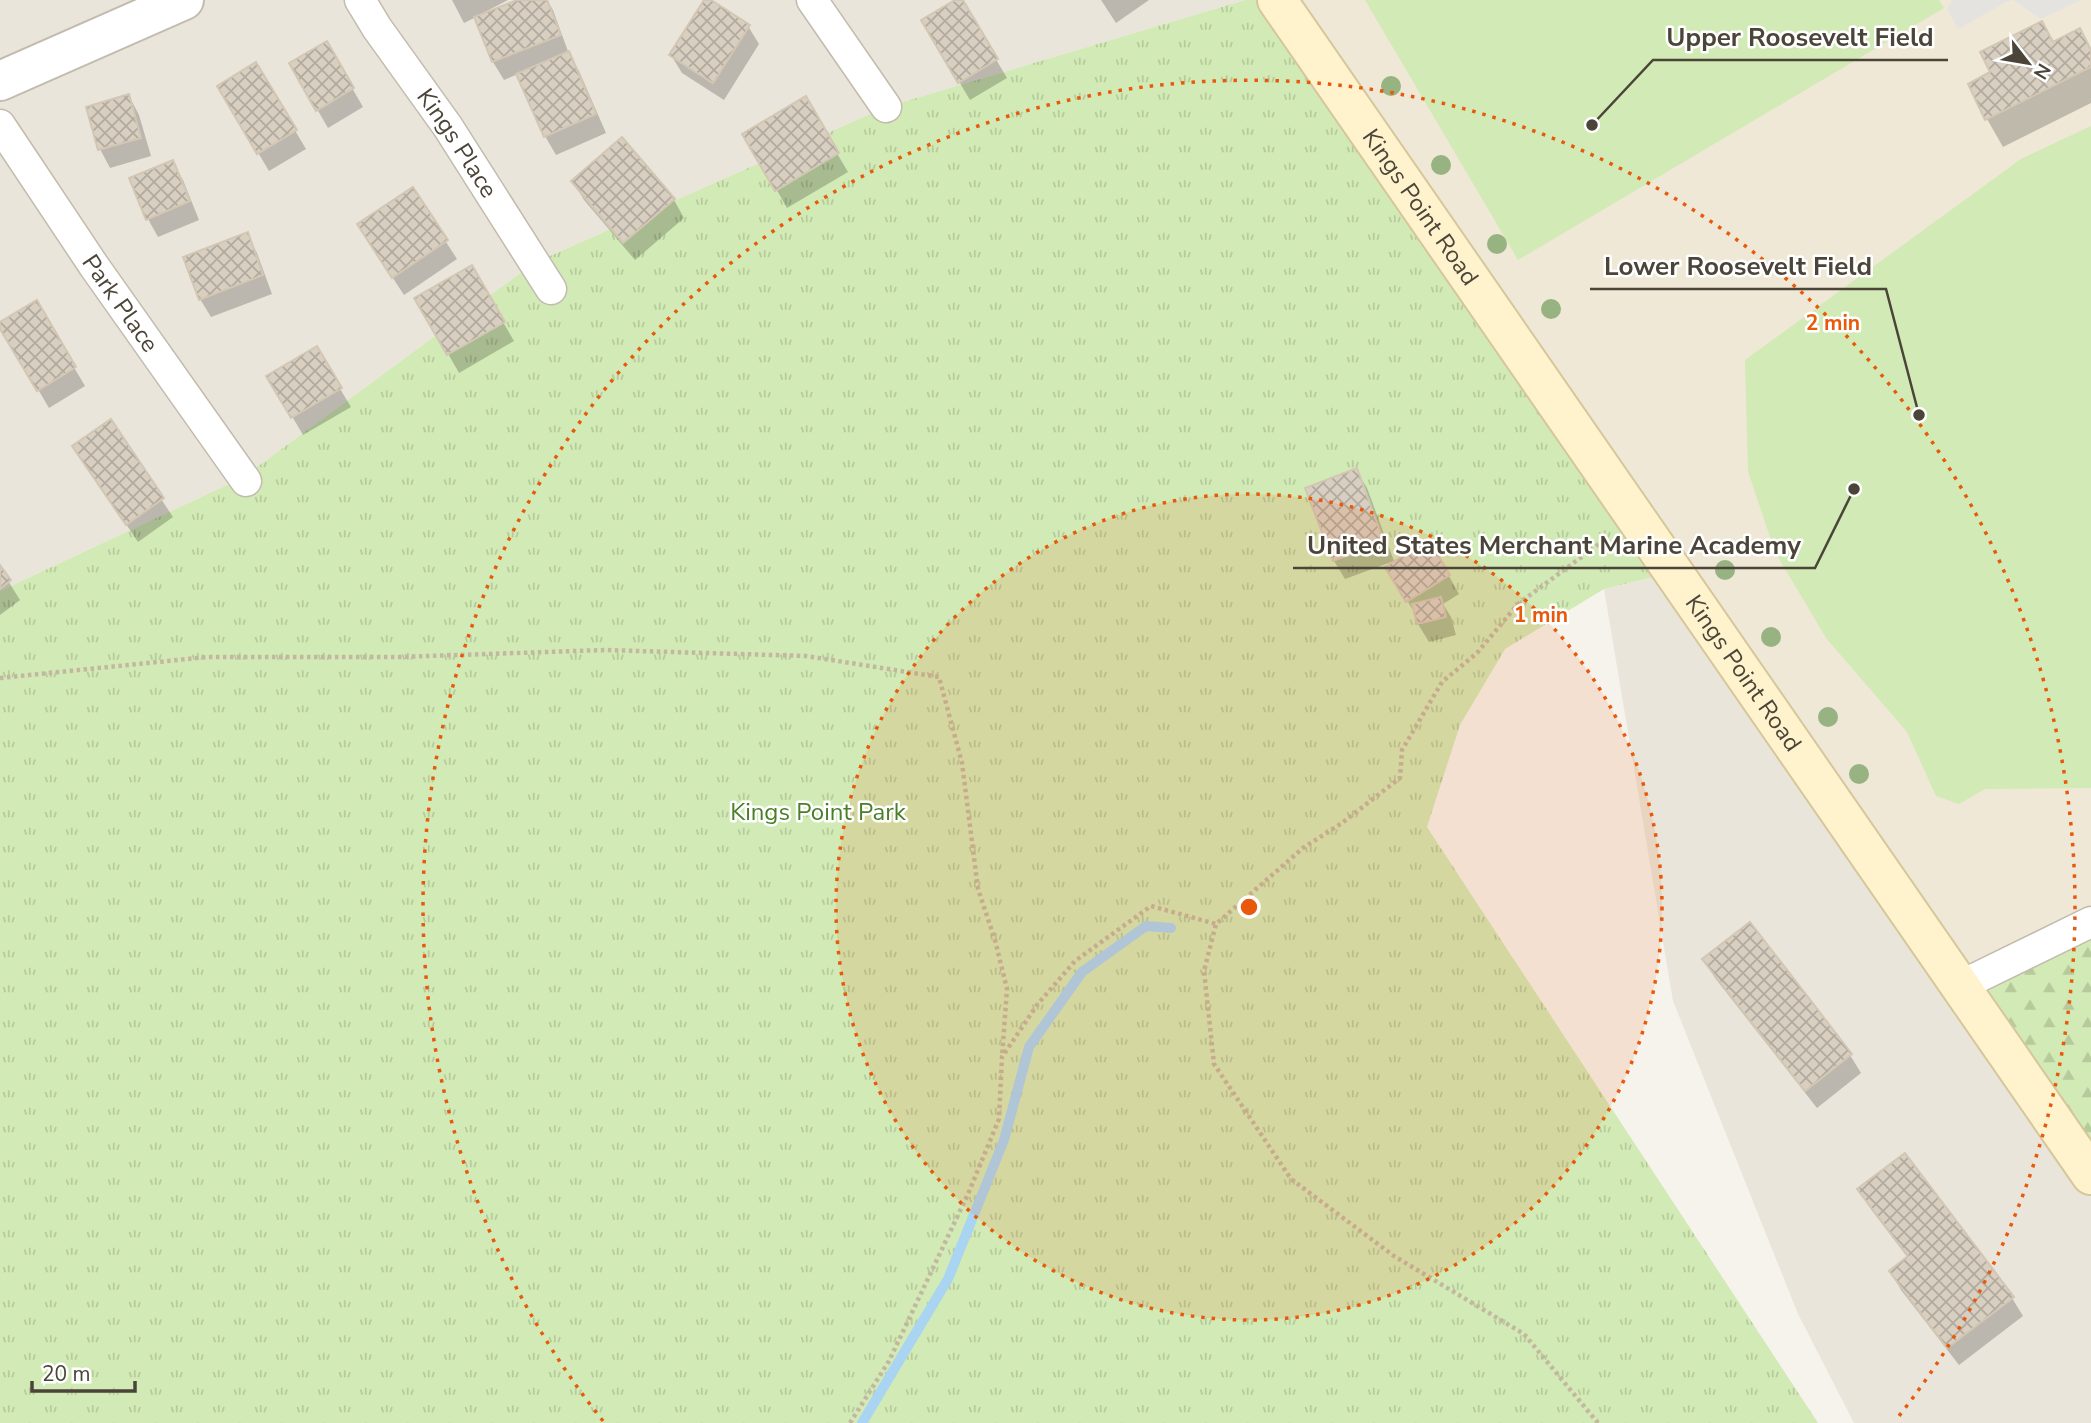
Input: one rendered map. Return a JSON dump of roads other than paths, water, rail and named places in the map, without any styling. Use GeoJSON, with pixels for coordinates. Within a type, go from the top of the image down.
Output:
{"type":"FeatureCollection","features":[{"type":"Feature","properties":{"kind":"main road","name":"Kings Point Road"},"geometry":{"type":"LineString","coordinates":[[1277,0],[2091,1175]]}},
{"type":"Feature","properties":{"kind":"street"},"geometry":{"type":"LineString","coordinates":[[0,81],[184,0]]}},
{"type":"Feature","properties":{"kind":"street","name":"Kings Place"},"geometry":{"type":"LineString","coordinates":[[360,0],[448,127],[551,289]]}},
{"type":"Feature","properties":{"kind":"street"},"geometry":{"type":"LineString","coordinates":[[812,0],[886,107]]}},
{"type":"Feature","properties":{"kind":"street","name":"Park Place"},"geometry":{"type":"LineString","coordinates":[[0,125],[79,244],[246,481]]}},
{"type":"Feature","properties":{"kind":"street"},"geometry":{"type":"LineString","coordinates":[[1960,986],[2091,922]]}},
{"type":"Feature","properties":{"kind":"waterway"},"geometry":{"type":"LineString","coordinates":[[862,1423],[948,1279],[1004,1140],[1029,1047],[1082,972],[1146,926],[1171,928]]}},
{"type":"Feature","properties":{"kind":"place","name":"Upper Roosevelt Field"},"geometry":{"type":"Point","coordinates":[1592,125]}},
{"type":"Feature","properties":{"kind":"place","name":"Lower Roosevelt Field"},"geometry":{"type":"Point","coordinates":[1919,415]}},
{"type":"Feature","properties":{"kind":"place","name":"United States Merchant Marine Academy"},"geometry":{"type":"Point","coordinates":[1854,489]}},
{"type":"Feature","properties":{"kind":"park label","name":"Kings Point Park"},"geometry":{"type":"Point","coordinates":[818,812]}}]}
